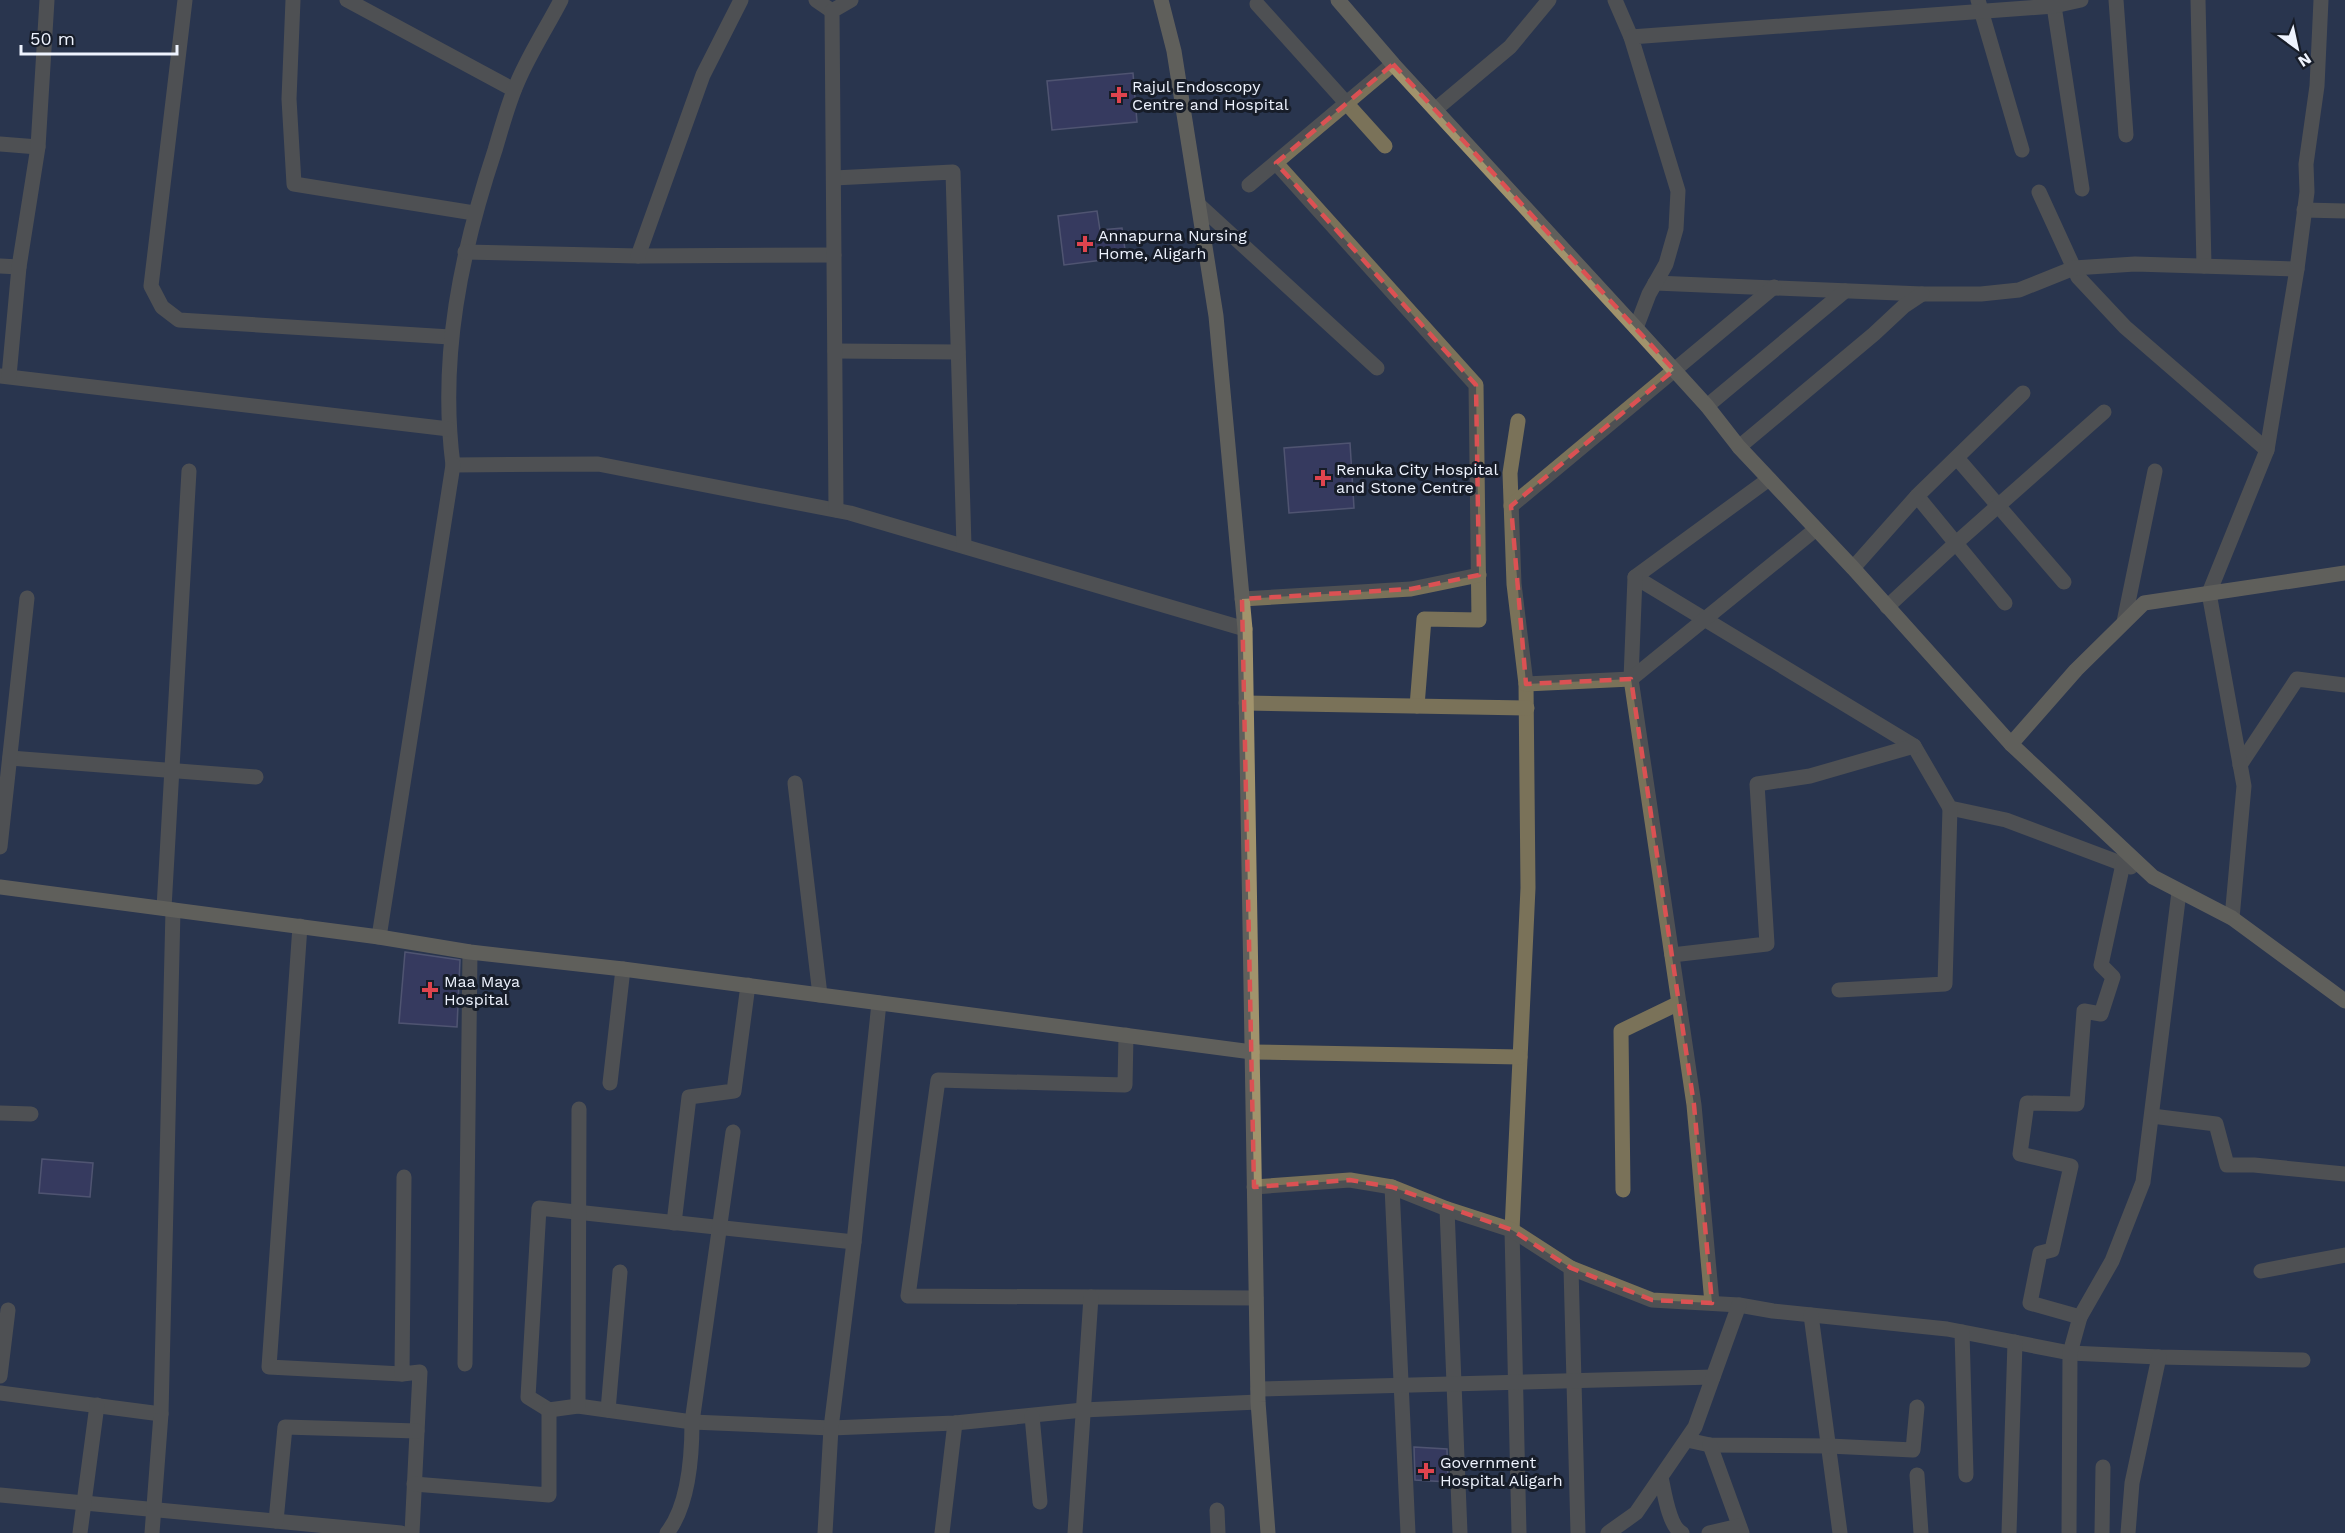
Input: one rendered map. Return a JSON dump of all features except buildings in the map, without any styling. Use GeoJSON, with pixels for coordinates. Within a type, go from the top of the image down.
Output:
{"type":"FeatureCollection","features":[{"type":"Feature","properties":{"kind":"street"},"geometry":{"type":"LineString","coordinates":[[47,0],[38,147],[5,376],[448,429]]}},
{"type":"Feature","properties":{"kind":"street"},"geometry":{"type":"LineString","coordinates":[[185,0],[152,286],[162,308],[179,320],[450,337]]}},
{"type":"Feature","properties":{"kind":"street"},"geometry":{"type":"LineString","coordinates":[[294,0],[289,99],[294,184],[474,213]]}},
{"type":"Feature","properties":{"kind":"street"},"geometry":{"type":"LineString","coordinates":[[346,0],[514,90]]}},
{"type":"Feature","properties":{"kind":"street"},"geometry":{"type":"LineString","coordinates":[[379,937],[453,465],[448,429],[450,337],[465,252],[474,213],[514,90],[561,0]]}},
{"type":"Feature","properties":{"kind":"street"},"geometry":{"type":"LineString","coordinates":[[638,256],[704,75],[741,0]]}},
{"type":"Feature","properties":{"kind":"street"},"geometry":{"type":"LineString","coordinates":[[816,0],[832,11]]}},
{"type":"Feature","properties":{"kind":"street"},"geometry":{"type":"LineString","coordinates":[[832,11],[851,0]]}},
{"type":"Feature","properties":{"kind":"street"},"geometry":{"type":"LineString","coordinates":[[1161,0],[1174,51],[1216,316],[1245,629],[1258,1395],[1268,1533]]}},
{"type":"Feature","properties":{"kind":"street"},"geometry":{"type":"LineString","coordinates":[[1338,0],[1393,64],[1707,406],[1739,447],[1853,568],[2011,744],[2154,877]]}},
{"type":"Feature","properties":{"kind":"street"},"geometry":{"type":"LineString","coordinates":[[1614,0],[1631,37],[1678,191],[1676,229],[1666,264],[1655,283],[1636,328]]}},
{"type":"Feature","properties":{"kind":"street"},"geometry":{"type":"LineString","coordinates":[[1631,37],[1979,6],[2054,6],[2081,0]]}},
{"type":"Feature","properties":{"kind":"street"},"geometry":{"type":"LineString","coordinates":[[2116,0],[2126,135]]}},
{"type":"Feature","properties":{"kind":"street"},"geometry":{"type":"LineString","coordinates":[[2198,0],[2204,266]]}},
{"type":"Feature","properties":{"kind":"street"},"geometry":{"type":"LineString","coordinates":[[2232,918],[2244,786],[2209,593],[2267,450],[2297,269],[2304,210],[2306,164],[2317,86],[2321,0]]}},
{"type":"Feature","properties":{"kind":"street"},"geometry":{"type":"LineString","coordinates":[[1436,109],[1510,47],[1545,1]]}},
{"type":"Feature","properties":{"kind":"street"},"geometry":{"type":"LineString","coordinates":[[1257,4],[1385,146]]}},
{"type":"Feature","properties":{"kind":"street"},"geometry":{"type":"LineString","coordinates":[[1979,6],[2022,150]]}},
{"type":"Feature","properties":{"kind":"street"},"geometry":{"type":"LineString","coordinates":[[2054,6],[2082,189]]}},
{"type":"Feature","properties":{"kind":"street"},"geometry":{"type":"LineString","coordinates":[[832,11],[836,510]]}},
{"type":"Feature","properties":{"kind":"street"},"geometry":{"type":"LineString","coordinates":[[1249,185],[1393,64]]}},
{"type":"Feature","properties":{"kind":"street"},"geometry":{"type":"LineString","coordinates":[[0,144],[38,147]]}},
{"type":"Feature","properties":{"kind":"street"},"geometry":{"type":"LineString","coordinates":[[1276,163],[1476,385],[1479,620],[1424,619],[1417,706]]}},
{"type":"Feature","properties":{"kind":"street"},"geometry":{"type":"LineString","coordinates":[[834,178],[953,172],[964,546]]}},
{"type":"Feature","properties":{"kind":"street"},"geometry":{"type":"LineString","coordinates":[[2039,192],[2078,277],[2125,327],[2267,450]]}},
{"type":"Feature","properties":{"kind":"street"},"geometry":{"type":"LineString","coordinates":[[1198,205],[1377,368]]}},
{"type":"Feature","properties":{"kind":"street"},"geometry":{"type":"LineString","coordinates":[[2304,210],[2345,211]]}},
{"type":"Feature","properties":{"kind":"street"},"geometry":{"type":"LineString","coordinates":[[465,252],[638,256],[834,255]]}},
{"type":"Feature","properties":{"kind":"street"},"geometry":{"type":"LineString","coordinates":[[1655,283],[1922,294],[1981,294],[2019,290],[2074,268],[2135,264],[2297,269]]}},
{"type":"Feature","properties":{"kind":"street"},"geometry":{"type":"LineString","coordinates":[[0,266],[19,267]]}},
{"type":"Feature","properties":{"kind":"street"},"geometry":{"type":"LineString","coordinates":[[1511,506],[1774,287]]}},
{"type":"Feature","properties":{"kind":"street"},"geometry":{"type":"LineString","coordinates":[[1707,406],[1845,291]]}},
{"type":"Feature","properties":{"kind":"street"},"geometry":{"type":"LineString","coordinates":[[1739,447],[1904,306],[1922,294]]}},
{"type":"Feature","properties":{"kind":"street"},"geometry":{"type":"LineString","coordinates":[[835,351],[958,352]]}},
{"type":"Feature","properties":{"kind":"street"},"geometry":{"type":"LineString","coordinates":[[1853,568],[1917,496],[2023,393]]}},
{"type":"Feature","properties":{"kind":"street"},"geometry":{"type":"LineString","coordinates":[[1887,607],[2104,412]]}},
{"type":"Feature","properties":{"kind":"street"},"geometry":{"type":"LineString","coordinates":[[1518,421],[1510,473],[1514,584],[1526,684],[1528,888],[1512,1230],[1519,1533]]}},
{"type":"Feature","properties":{"kind":"street"},"geometry":{"type":"LineString","coordinates":[[1957,458],[2064,582]]}},
{"type":"Feature","properties":{"kind":"street"},"geometry":{"type":"LineString","coordinates":[[453,465],[598,464],[836,510],[1245,629]]}},
{"type":"Feature","properties":{"kind":"street"},"geometry":{"type":"LineString","coordinates":[[152,1533],[161,1414],[172,771],[189,471]]}},
{"type":"Feature","properties":{"kind":"street"},"geometry":{"type":"LineString","coordinates":[[2124,622],[2155,471]]}},
{"type":"Feature","properties":{"kind":"street"},"geometry":{"type":"LineString","coordinates":[[1635,577],[1769,479]]}},
{"type":"Feature","properties":{"kind":"street"},"geometry":{"type":"LineString","coordinates":[[1917,496],[2006,603]]}},
{"type":"Feature","properties":{"kind":"street"},"geometry":{"type":"LineString","coordinates":[[1526,684],[1631,679],[1816,529]]}},
{"type":"Feature","properties":{"kind":"street"},"geometry":{"type":"LineString","coordinates":[[2011,744],[2076,670],[2144,603],[2345,573]]}},
{"type":"Feature","properties":{"kind":"street"},"geometry":{"type":"LineString","coordinates":[[1242,599],[1411,589],[1479,575]]}},
{"type":"Feature","properties":{"kind":"street"},"geometry":{"type":"LineString","coordinates":[[1635,577],[1914,747],[1950,808],[1945,984],[1839,990]]}},
{"type":"Feature","properties":{"kind":"street"},"geometry":{"type":"LineString","coordinates":[[1635,577],[1631,679],[1694,1105],[1712,1303]]}},
{"type":"Feature","properties":{"kind":"street"},"geometry":{"type":"LineString","coordinates":[[0,847],[27,598]]}},
{"type":"Feature","properties":{"kind":"street"},"geometry":{"type":"LineString","coordinates":[[2240,765],[2297,679],[2345,685]]}},
{"type":"Feature","properties":{"kind":"street"},"geometry":{"type":"LineString","coordinates":[[1246,703],[1527,708]]}},
{"type":"Feature","properties":{"kind":"street"},"geometry":{"type":"LineString","coordinates":[[1672,955],[1767,944],[1757,784],[1810,776],[1914,747]]}},
{"type":"Feature","properties":{"kind":"street"},"geometry":{"type":"LineString","coordinates":[[10,758],[256,777]]}},
{"type":"Feature","properties":{"kind":"street"},"geometry":{"type":"LineString","coordinates":[[795,783],[820,995]]}},
{"type":"Feature","properties":{"kind":"street"},"geometry":{"type":"LineString","coordinates":[[1950,808],[2006,820],[2154,877],[2232,918],[2345,1001]]}},
{"type":"Feature","properties":{"kind":"street"},"geometry":{"type":"LineString","coordinates":[[2079,1317],[2030,1302],[2040,1253],[2052,1250],[2071,1166],[2020,1154],[2027,1103],[2077,1104],[2084,1011],[2101,1014],[2113,977],[2101,965],[2123,864]]}},
{"type":"Feature","properties":{"kind":"street"},"geometry":{"type":"LineString","coordinates":[[0,887],[300,926],[470,952],[748,985],[1252,1052],[1520,1057]]}},
{"type":"Feature","properties":{"kind":"street"},"geometry":{"type":"LineString","coordinates":[[2069,1533],[2070,1353],[2079,1317],[2112,1262],[2143,1182],[2179,892]]}},
{"type":"Feature","properties":{"kind":"street"},"geometry":{"type":"LineString","coordinates":[[300,926],[268,1367],[402,1374],[420,1372],[412,1533]]}},
{"type":"Feature","properties":{"kind":"street"},"geometry":{"type":"LineString","coordinates":[[465,1364],[470,952]]}},
{"type":"Feature","properties":{"kind":"street"},"geometry":{"type":"LineString","coordinates":[[610,1083],[622,969]]}},
{"type":"Feature","properties":{"kind":"street"},"geometry":{"type":"LineString","coordinates":[[674,1223],[689,1097],[734,1090],[748,985]]}},
{"type":"Feature","properties":{"kind":"street"},"geometry":{"type":"LineString","coordinates":[[825,1533],[831,1428],[854,1242],[879,1003]]}},
{"type":"Feature","properties":{"kind":"street"},"geometry":{"type":"LineString","coordinates":[[1623,1190],[1621,1031],[1679,1003]]}},
{"type":"Feature","properties":{"kind":"street"},"geometry":{"type":"LineString","coordinates":[[1126,1035],[1125,1085],[938,1080],[908,1296],[1256,1298]]}},
{"type":"Feature","properties":{"kind":"street"},"geometry":{"type":"LineString","coordinates":[[578,1406],[579,1109]]}},
{"type":"Feature","properties":{"kind":"street"},"geometry":{"type":"LineString","coordinates":[[0,1113],[31,1114]]}},
{"type":"Feature","properties":{"kind":"street"},"geometry":{"type":"LineString","coordinates":[[2152,1116],[2216,1124],[2227,1165],[2254,1164],[2345,1174]]}},
{"type":"Feature","properties":{"kind":"street"},"geometry":{"type":"LineString","coordinates":[[667,1533],[680,1514],[692,1451],[692,1422],[733,1131]]}},
{"type":"Feature","properties":{"kind":"street"},"geometry":{"type":"LineString","coordinates":[[402,1374],[404,1177]]}},
{"type":"Feature","properties":{"kind":"street"},"geometry":{"type":"LineString","coordinates":[[1254,1187],[1350,1180],[1392,1187],[1446,1209],[1512,1230],[1571,1268],[1652,1300],[1739,1305],[1962,1332],[2070,1353],[2159,1358],[2304,1360]]}},
{"type":"Feature","properties":{"kind":"street"},"geometry":{"type":"LineString","coordinates":[[1392,1187],[1408,1533]]}},
{"type":"Feature","properties":{"kind":"street"},"geometry":{"type":"LineString","coordinates":[[854,1242],[539,1208],[528,1397],[549,1410],[578,1406],[692,1422],[831,1428],[955,1424],[1258,1395],[1401,1386],[1713,1377]]}},
{"type":"Feature","properties":{"kind":"street"},"geometry":{"type":"LineString","coordinates":[[1446,1209],[1460,1533]]}},
{"type":"Feature","properties":{"kind":"street"},"geometry":{"type":"LineString","coordinates":[[2261,1271],[2345,1255]]}},
{"type":"Feature","properties":{"kind":"street"},"geometry":{"type":"LineString","coordinates":[[1571,1268],[1578,1533]]}},
{"type":"Feature","properties":{"kind":"street"},"geometry":{"type":"LineString","coordinates":[[608,1410],[620,1272]]}},
{"type":"Feature","properties":{"kind":"street"},"geometry":{"type":"LineString","coordinates":[[1075,1533],[1091,1297]]}},
{"type":"Feature","properties":{"kind":"street"},"geometry":{"type":"LineString","coordinates":[[1608,1533],[1636,1513],[1695,1427],[1739,1305]]}},
{"type":"Feature","properties":{"kind":"street"},"geometry":{"type":"LineString","coordinates":[[0,1376],[8,1310]]}},
{"type":"Feature","properties":{"kind":"street"},"geometry":{"type":"LineString","coordinates":[[1811,1315],[1839,1533]]}},
{"type":"Feature","properties":{"kind":"street"},"geometry":{"type":"LineString","coordinates":[[1962,1332],[1966,1475]]}},
{"type":"Feature","properties":{"kind":"street"},"geometry":{"type":"LineString","coordinates":[[2009,1533],[2014,1342]]}},
{"type":"Feature","properties":{"kind":"street"},"geometry":{"type":"LineString","coordinates":[[2128,1533],[2132,1482],[2159,1358]]}},
{"type":"Feature","properties":{"kind":"street"},"geometry":{"type":"LineString","coordinates":[[0,1393],[161,1414]]}},
{"type":"Feature","properties":{"kind":"street"},"geometry":{"type":"LineString","coordinates":[[80,1533],[97,1405]]}},
{"type":"Feature","properties":{"kind":"street"},"geometry":{"type":"LineString","coordinates":[[1686,1440],[1710,1445],[1829,1446],[1913,1450],[1917,1407]]}},
{"type":"Feature","properties":{"kind":"street"},"geometry":{"type":"LineString","coordinates":[[414,1484],[549,1495],[549,1410]]}},
{"type":"Feature","properties":{"kind":"street"},"geometry":{"type":"LineString","coordinates":[[1032,1416],[1040,1502]]}},
{"type":"Feature","properties":{"kind":"street"},"geometry":{"type":"LineString","coordinates":[[942,1533],[955,1424]]}},
{"type":"Feature","properties":{"kind":"street"},"geometry":{"type":"LineString","coordinates":[[276,1521],[285,1427],[417,1431]]}},
{"type":"Feature","properties":{"kind":"street"},"geometry":{"type":"LineString","coordinates":[[1709,1533],[1741,1529],[1710,1445]]}},
{"type":"Feature","properties":{"kind":"street"},"geometry":{"type":"LineString","coordinates":[[2103,1467],[2103,1533]]}},
{"type":"Feature","properties":{"kind":"street"},"geometry":{"type":"LineString","coordinates":[[1917,1474],[1921,1533]]}},
{"type":"Feature","properties":{"kind":"street"},"geometry":{"type":"LineString","coordinates":[[1661,1477],[1673,1523],[1677,1531],[1682,1533]]}},
{"type":"Feature","properties":{"kind":"street"},"geometry":{"type":"LineString","coordinates":[[0,1495],[402,1533]]}},
{"type":"Feature","properties":{"kind":"street"},"geometry":{"type":"LineString","coordinates":[[1217,1510],[1218,1533]]}},
{"type":"Feature","properties":{"kind":"highlighted area"},"geometry":{"type":"Polygon","coordinates":[[[1393,64],[1674,370],[1511,506],[1526,684],[1631,679],[1694,1105],[1712,1303],[1652,1300],[1571,1268],[1512,1230],[1392,1187],[1350,1180],[1254,1187],[1242,599],[1411,589],[1479,575],[1476,385],[1276,163],[1393,64]]]}},
{"type":"Feature","properties":{"kind":"place","name":"Rajul Endoscopy Centre and Hospital"},"geometry":{"type":"Point","coordinates":[1119,95]}},
{"type":"Feature","properties":{"kind":"place","name":"Annapurna Nursing Home, Aligarh"},"geometry":{"type":"Point","coordinates":[1085,244]}},
{"type":"Feature","properties":{"kind":"place","name":"Renuka City Hospital and Stone Centre"},"geometry":{"type":"Point","coordinates":[1323,478]}},
{"type":"Feature","properties":{"kind":"place","name":"Maa Maya Hospital"},"geometry":{"type":"Point","coordinates":[430,990]}},
{"type":"Feature","properties":{"kind":"place","name":"Government Hospital Aligarh"},"geometry":{"type":"Point","coordinates":[1426,1471]}}]}
